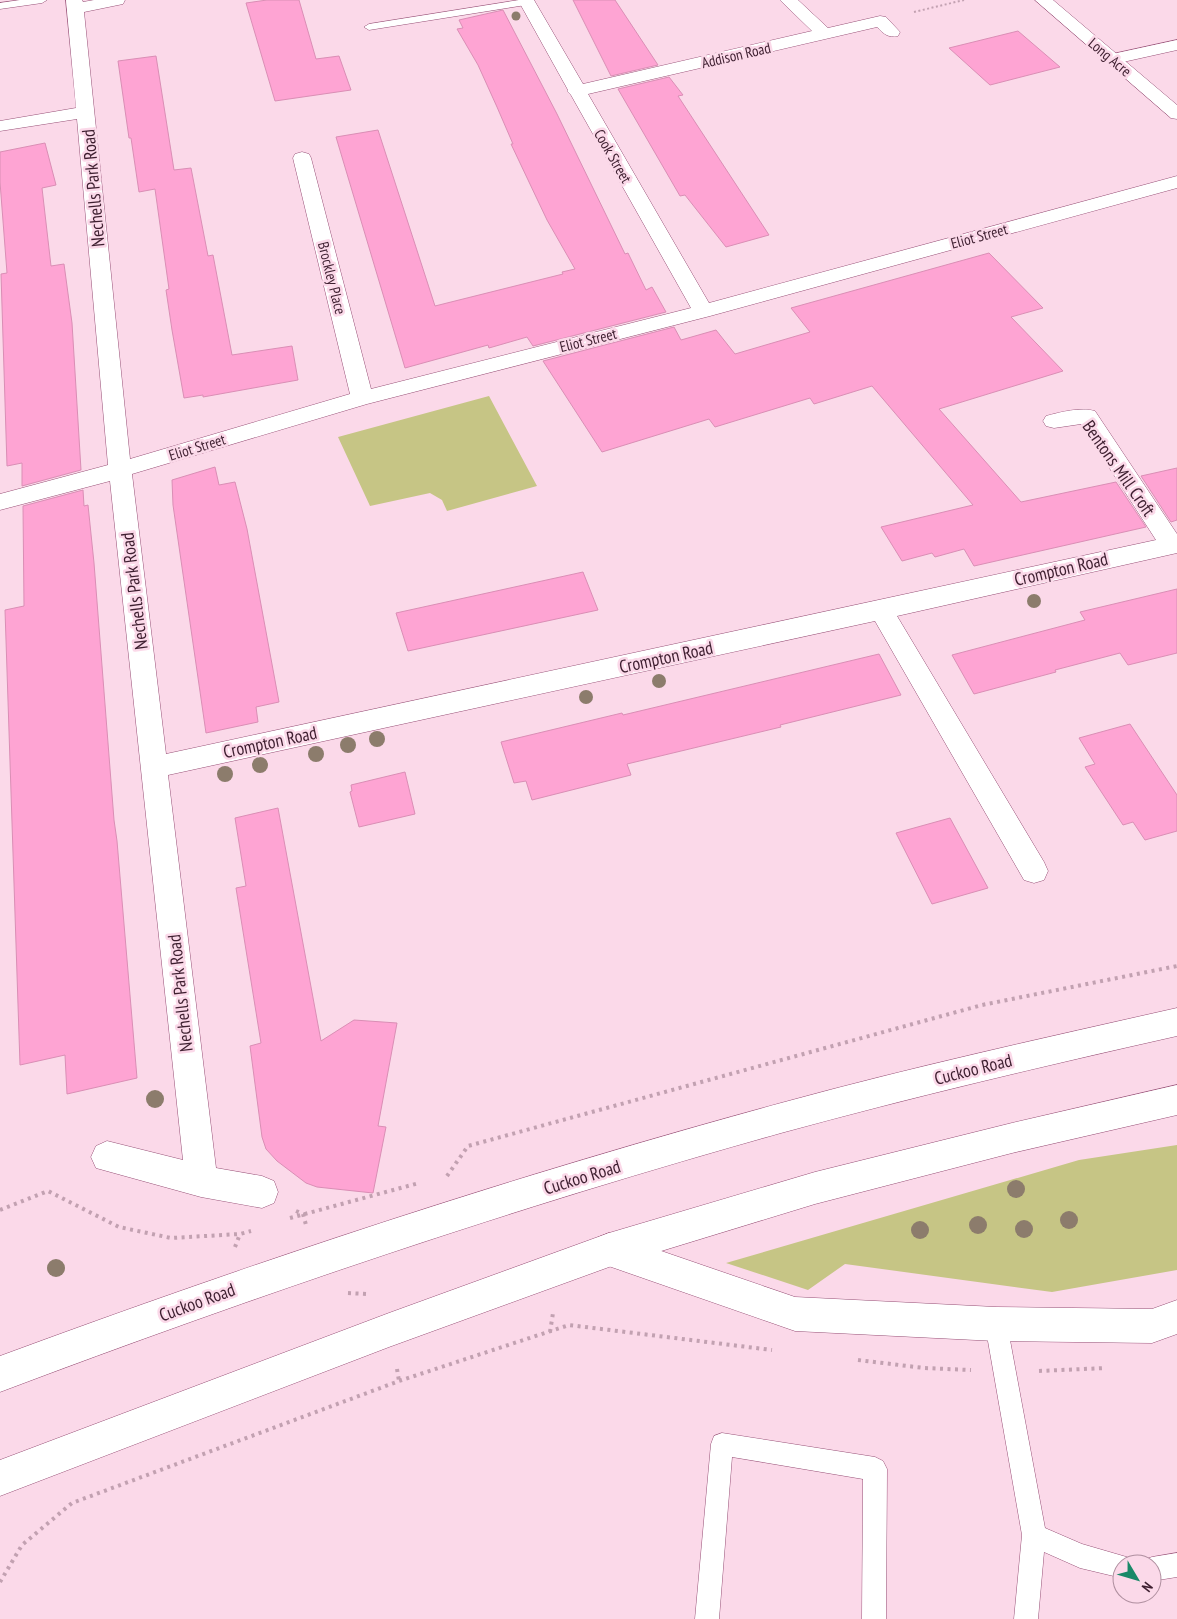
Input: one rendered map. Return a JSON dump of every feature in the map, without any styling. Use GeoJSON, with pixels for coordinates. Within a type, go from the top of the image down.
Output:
{"type":"FeatureCollection","features":[{"type":"Feature","properties":{"kind":"street"},"geometry":{"type":"LineString","coordinates":[[75,4],[117,0]]}},
{"type":"Feature","properties":{"kind":"street"},"geometry":{"type":"LineString","coordinates":[[788,0],[825,34]]}},
{"type":"Feature","properties":{"kind":"street","name":"Long Acre"},"geometry":{"type":"LineString","coordinates":[[1043,0],[1177,114]]}},
{"type":"Feature","properties":{"kind":"street","name":"Cook Street"},"geometry":{"type":"LineString","coordinates":[[526,1],[703,311]]}},
{"type":"Feature","properties":{"kind":"street","name":"Nechells Park Road"},"geometry":{"type":"LineString","coordinates":[[75,4],[120,470],[201,1181]]}},
{"type":"Feature","properties":{"kind":"street","name":"Addison Road"},"geometry":{"type":"LineString","coordinates":[[576,91],[825,34],[886,26]]}},
{"type":"Feature","properties":{"kind":"street"},"geometry":{"type":"LineString","coordinates":[[1114,59],[1177,45]]}},
{"type":"Feature","properties":{"kind":"street"},"geometry":{"type":"LineString","coordinates":[[0,126],[86,112]]}},
{"type":"Feature","properties":{"kind":"street","name":"Brockley Place"},"geometry":{"type":"LineString","coordinates":[[302,158],[362,398]]}},
{"type":"Feature","properties":{"kind":"street","name":"Eliot Street"},"geometry":{"type":"LineString","coordinates":[[0,502],[120,470],[362,398],[703,311],[1177,182]]}},
{"type":"Feature","properties":{"kind":"street","name":"Bentons Mill Croft"},"geometry":{"type":"LineString","coordinates":[[1054,421],[1086,416],[1174,544]]}},
{"type":"Feature","properties":{"kind":"street","name":"Crompton Road"},"geometry":{"type":"LineString","coordinates":[[154,768],[881,610],[1174,544]]}},
{"type":"Feature","properties":{"kind":"street"},"geometry":{"type":"LineString","coordinates":[[881,610],[1034,871]]}},
{"type":"Feature","properties":{"kind":"street","name":"Cuckoo Road"},"geometry":{"type":"LineString","coordinates":[[1,1369],[316,1259],[595,1172],[781,1118],[969,1070],[1177,1022]]}},
{"type":"Feature","properties":{"kind":"street"},"geometry":{"type":"LineString","coordinates":[[0,1478],[389,1330],[609,1250],[815,1188],[1012,1138],[1177,1100]]}},
{"type":"Feature","properties":{"kind":"street"},"geometry":{"type":"LineString","coordinates":[[107,1157],[201,1181],[262,1192]]}},
{"type":"Feature","properties":{"kind":"street"},"geometry":{"type":"LineString","coordinates":[[609,1250],[795,1314],[996,1324],[1152,1326],[1177,1317]]}},
{"type":"Feature","properties":{"kind":"lane"},"geometry":{"type":"LineString","coordinates":[[0,6],[42,0]]}},
{"type":"Feature","properties":{"kind":"lane"},"geometry":{"type":"LineString","coordinates":[[369,27],[526,1]]}},
{"type":"Feature","properties":{"kind":"lane"},"geometry":{"type":"LineString","coordinates":[[996,1324],[1034,1535],[1026,1619]]}},
{"type":"Feature","properties":{"kind":"lane"},"geometry":{"type":"LineString","coordinates":[[707,1619],[722,1444],[875,1469],[874,1619]]}},
{"type":"Feature","properties":{"kind":"lane"},"geometry":{"type":"LineString","coordinates":[[1034,1535],[1080,1556],[1112,1564]]}},
{"type":"Feature","properties":{"kind":"lane"},"geometry":{"type":"LineString","coordinates":[[1162,1567],[1177,1565]]}},
{"type":"Feature","properties":{"kind":"path"},"geometry":{"type":"LineString","coordinates":[[886,26],[964,0]]}},
{"type":"Feature","properties":{"kind":"path"},"geometry":{"type":"LineString","coordinates":[[447,1176],[468,1146],[982,1004],[1177,966]]}},
{"type":"Feature","properties":{"kind":"path"},"geometry":{"type":"LineString","coordinates":[[0,1210],[48,1192],[119,1227]]}},
{"type":"Feature","properties":{"kind":"path"},"geometry":{"type":"LineString","coordinates":[[302,1214],[324,1292],[380,1295],[400,1381]]}},
{"type":"Feature","properties":{"kind":"path"},"geometry":{"type":"LineString","coordinates":[[0,1582],[22,1545],[72,1503],[400,1381],[550,1332]]}},
{"type":"Feature","properties":{"kind":"shaded area"},"geometry":{"type":"Polygon","coordinates":[[[489,396],[537,486],[447,511],[442,500],[430,493],[370,506],[338,437],[489,396]]]}},
{"type":"Feature","properties":{"kind":"shaded area"},"geometry":{"type":"Polygon","coordinates":[[[1177,1145],[1177,1270],[1052,1292],[845,1264],[808,1290],[726,1263],[1079,1160],[1177,1145]]]}},
{"type":"Feature","properties":{"kind":"building"},"geometry":{"type":"Polygon","coordinates":[[[267,0],[299,0],[316,59],[339,56],[351,90],[275,101],[246,3],[267,0]]]}},
{"type":"Feature","properties":{"kind":"building"},"geometry":{"type":"Polygon","coordinates":[[[573,0],[615,0],[658,65],[611,76],[573,0]]]}},
{"type":"Feature","properties":{"kind":"building"},"geometry":{"type":"Polygon","coordinates":[[[503,10],[557,114],[625,254],[628,253],[646,290],[652,287],[666,312],[533,346],[527,337],[489,348],[488,345],[405,368],[336,137],[378,130],[435,306],[563,274],[562,272],[575,269],[547,220],[511,144],[513,144],[478,65],[457,29],[463,28],[459,20],[503,10]]]}},
{"type":"Feature","properties":{"kind":"building"},"geometry":{"type":"Polygon","coordinates":[[[1018,31],[1060,67],[990,85],[949,48],[1018,31]]]}},
{"type":"Feature","properties":{"kind":"building"},"geometry":{"type":"Polygon","coordinates":[[[156,56],[174,170],[191,168],[208,256],[213,255],[232,355],[292,346],[298,380],[203,397],[203,395],[184,398],[166,290],[169,289],[155,189],[139,192],[118,61],[156,56]]]}},
{"type":"Feature","properties":{"kind":"building"},"geometry":{"type":"Polygon","coordinates":[[[669,77],[683,95],[678,96],[769,235],[726,247],[685,195],[680,196],[618,89],[669,77]]]}},
{"type":"Feature","properties":{"kind":"building"},"geometry":{"type":"Polygon","coordinates":[[[45,143],[56,185],[42,188],[51,266],[64,264],[72,323],[81,470],[22,486],[22,463],[7,466],[1,274],[7,273],[0,182],[0,152],[45,143]]]}},
{"type":"Feature","properties":{"kind":"building"},"geometry":{"type":"Polygon","coordinates":[[[989,253],[1043,308],[1011,317],[1063,371],[939,409],[1021,502],[1116,482],[1146,527],[974,566],[964,549],[935,557],[932,553],[902,561],[881,527],[973,505],[872,386],[814,404],[810,398],[715,427],[709,419],[602,452],[543,361],[674,327],[681,340],[716,330],[735,354],[810,332],[791,308],[989,253]]]}},
{"type":"Feature","properties":{"kind":"building"},"geometry":{"type":"Polygon","coordinates":[[[215,467],[219,485],[235,482],[247,529],[279,702],[256,707],[258,722],[206,733],[173,505],[172,480],[215,467]]]}},
{"type":"Feature","properties":{"kind":"building"},"geometry":{"type":"Polygon","coordinates":[[[1177,468],[1177,520],[1171,522],[1141,476],[1177,468]]]}},
{"type":"Feature","properties":{"kind":"building"},"geometry":{"type":"Polygon","coordinates":[[[83,490],[84,506],[88,505],[94,563],[137,1078],[67,1094],[65,1055],[20,1065],[5,610],[24,606],[23,506],[83,490]]]}},
{"type":"Feature","properties":{"kind":"building"},"geometry":{"type":"Polygon","coordinates":[[[583,572],[598,610],[408,651],[396,613],[583,572]]]}},
{"type":"Feature","properties":{"kind":"building"},"geometry":{"type":"Polygon","coordinates":[[[1177,589],[1177,653],[1128,665],[1120,653],[974,694],[952,655],[1085,620],[1080,612],[1177,589]]]}},
{"type":"Feature","properties":{"kind":"building"},"geometry":{"type":"Polygon","coordinates":[[[879,654],[901,695],[780,725],[781,727],[627,764],[631,775],[532,800],[526,781],[514,783],[501,742],[622,713],[623,715],[879,654]]]}},
{"type":"Feature","properties":{"kind":"building"},"geometry":{"type":"Polygon","coordinates":[[[1130,724],[1177,795],[1177,831],[1145,840],[1133,822],[1123,825],[1085,767],[1095,764],[1079,738],[1130,724]]]}},
{"type":"Feature","properties":{"kind":"building"},"geometry":{"type":"Polygon","coordinates":[[[405,772],[415,814],[359,827],[350,792],[352,791],[351,785],[405,772]]]}},
{"type":"Feature","properties":{"kind":"building"},"geometry":{"type":"Polygon","coordinates":[[[278,808],[321,1041],[354,1020],[397,1023],[378,1126],[386,1127],[373,1193],[317,1187],[306,1183],[277,1161],[266,1149],[262,1137],[250,1046],[261,1043],[236,888],[246,886],[235,818],[278,808]]]}},
{"type":"Feature","properties":{"kind":"building"},"geometry":{"type":"Polygon","coordinates":[[[950,818],[988,888],[932,904],[896,833],[950,818]]]}}]}
